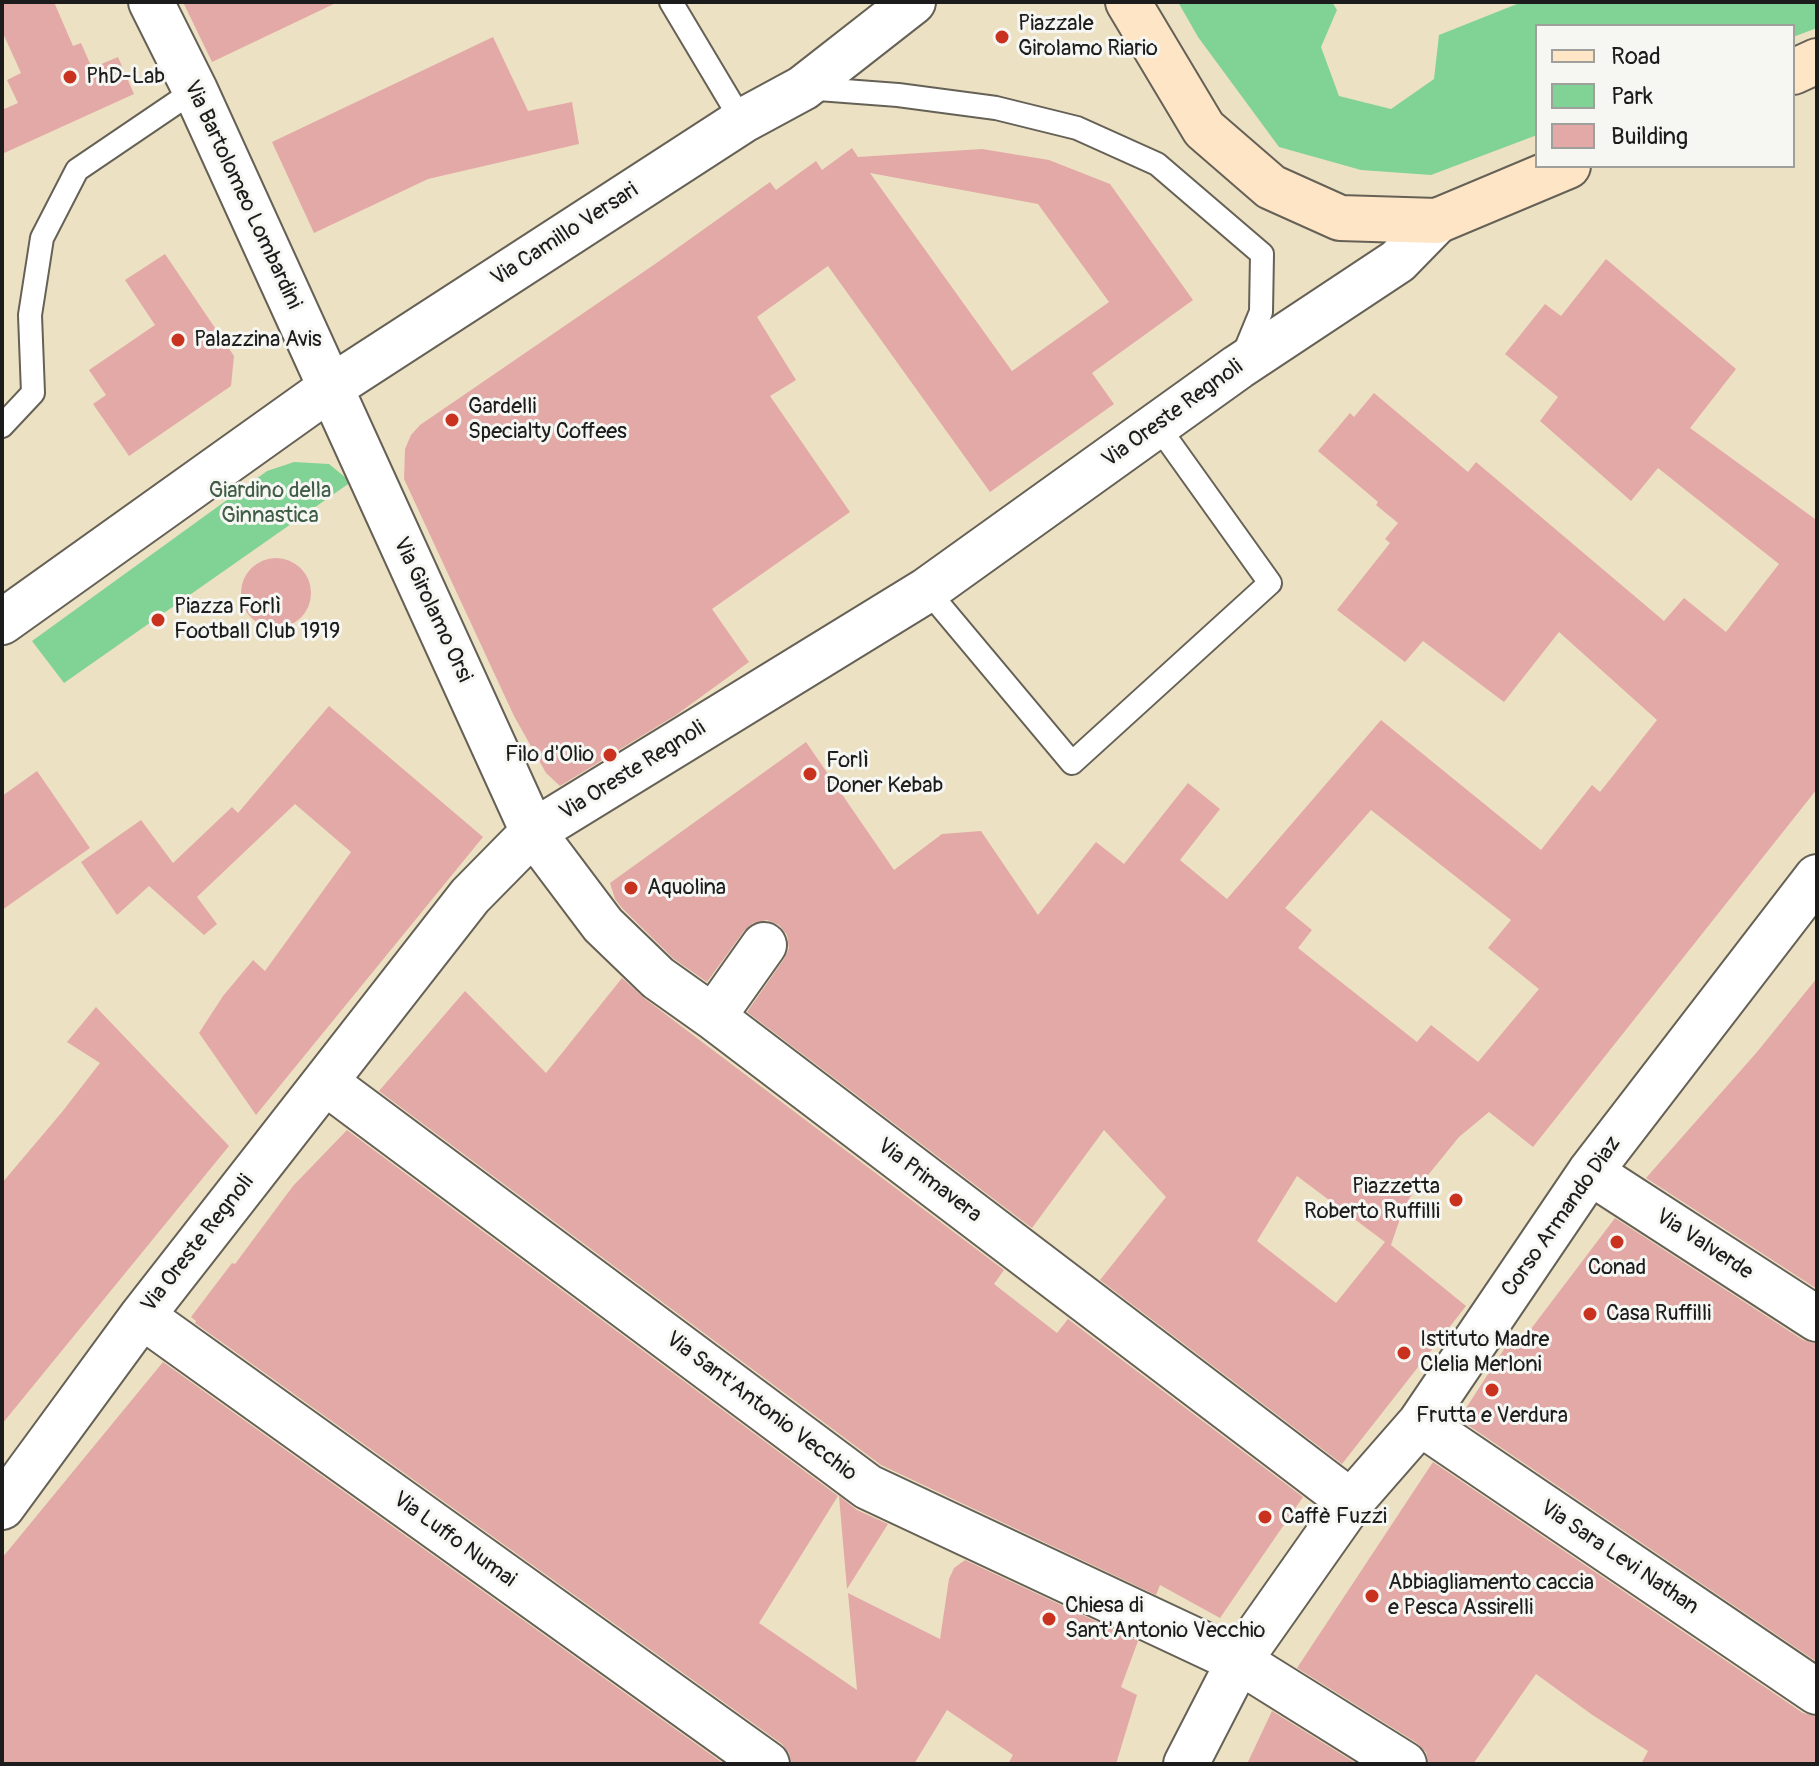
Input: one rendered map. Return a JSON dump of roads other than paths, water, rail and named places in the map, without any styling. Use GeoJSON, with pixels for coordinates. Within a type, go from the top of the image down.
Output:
{"type":"FeatureCollection","features":[{"type":"Feature","properties":{"kind":"main road"},"geometry":{"type":"LineString","coordinates":[[1128,2],[1204,129],[1271,187],[1340,218],[1437,221],[1563,168]]}},
{"type":"Feature","properties":{"kind":"main road"},"geometry":{"type":"LineString","coordinates":[[1795,71],[1817,61]]}},
{"type":"Feature","properties":{"kind":"street","name":"Via Bartolomeo Lombardini"},"geometry":{"type":"LineString","coordinates":[[151,2],[195,90],[330,388]]}},
{"type":"Feature","properties":{"kind":"street"},"geometry":{"type":"LineString","coordinates":[[803,88],[913,2]]}},
{"type":"Feature","properties":{"kind":"street","name":"Via Camillo Versari"},"geometry":{"type":"LineString","coordinates":[[2,622],[330,388],[742,121],[803,88]]}},
{"type":"Feature","properties":{"kind":"street","name":"Via Oreste Regnoli"},"geometry":{"type":"LineString","coordinates":[[2,1507],[142,1316],[470,896],[533,832],[927,590],[1238,367],[1398,261],[1437,221]]}},
{"type":"Feature","properties":{"kind":"street","name":"Via Girolamo Orsi"},"geometry":{"type":"LineString","coordinates":[[330,388],[533,832]]}},
{"type":"Feature","properties":{"kind":"street","name":"Via Primavera"},"geometry":{"type":"LineString","coordinates":[[533,832],[603,925],[658,978],[1351,1502]]}},
{"type":"Feature","properties":{"kind":"street","name":"Corso Armando Diaz"},"geometry":{"type":"LineString","coordinates":[[1186,1764],[1239,1661],[1351,1502],[1420,1423],[1590,1172],[1817,877]]}},
{"type":"Feature","properties":{"kind":"street"},"geometry":{"type":"LineString","coordinates":[[713,1017],[764,945]]}},
{"type":"Feature","properties":{"kind":"street","name":"Via Sant'Antonio Vecchio"},"geometry":{"type":"LineString","coordinates":[[325,1082],[868,1487],[1239,1661],[1404,1764]]}},
{"type":"Feature","properties":{"kind":"street","name":"Via Valverde"},"geometry":{"type":"LineString","coordinates":[[1590,1172],[1817,1319]]}},
{"type":"Feature","properties":{"kind":"street","name":"Via Luffo Numai"},"geometry":{"type":"LineString","coordinates":[[142,1316],[767,1764]]}},
{"type":"Feature","properties":{"kind":"street","name":"Via Sara Levi Nathan"},"geometry":{"type":"LineString","coordinates":[[1420,1423],[1817,1692]]}},
{"type":"Feature","properties":{"kind":"lane"},"geometry":{"type":"LineString","coordinates":[[671,2],[742,121]]}},
{"type":"Feature","properties":{"kind":"lane"},"geometry":{"type":"LineString","coordinates":[[803,88],[898,95],[996,108],[1077,128],[1157,164],[1262,254],[1261,312],[1238,367]]}},
{"type":"Feature","properties":{"kind":"lane"},"geometry":{"type":"LineString","coordinates":[[2,426],[33,393],[30,315],[42,238],[77,170],[195,90]]}},
{"type":"Feature","properties":{"kind":"lane"},"geometry":{"type":"LineString","coordinates":[[927,590],[1072,763],[1270,583],[1157,425]]}},
{"type":"Feature","properties":{"kind":"place","name":"Piazzale Girolamo Riario"},"geometry":{"type":"Point","coordinates":[1002,37]}},
{"type":"Feature","properties":{"kind":"place","name":"PhD-Lab"},"geometry":{"type":"Point","coordinates":[70,77]}},
{"type":"Feature","properties":{"kind":"place","name":"Palazzina Avis"},"geometry":{"type":"Point","coordinates":[178,340]}},
{"type":"Feature","properties":{"kind":"place","name":"Gardelli Specialty Coffees"},"geometry":{"type":"Point","coordinates":[452,420]}},
{"type":"Feature","properties":{"kind":"place","name":"Piazza Forlì Football Club 1919"},"geometry":{"type":"Point","coordinates":[158,620]}},
{"type":"Feature","properties":{"kind":"place","name":"Filo d'Olio"},"geometry":{"type":"Point","coordinates":[610,755]}},
{"type":"Feature","properties":{"kind":"place","name":"Forlì Doner Kebab"},"geometry":{"type":"Point","coordinates":[810,774]}},
{"type":"Feature","properties":{"kind":"place","name":"Aquolina"},"geometry":{"type":"Point","coordinates":[631,888]}},
{"type":"Feature","properties":{"kind":"place","name":"Piazzetta Roberto Ruffilli"},"geometry":{"type":"Point","coordinates":[1456,1200]}},
{"type":"Feature","properties":{"kind":"place","name":"Conad"},"geometry":{"type":"Point","coordinates":[1617,1242]}},
{"type":"Feature","properties":{"kind":"place","name":"Casa Ruffilli"},"geometry":{"type":"Point","coordinates":[1590,1314]}},
{"type":"Feature","properties":{"kind":"place","name":"Istituto Madre Clelia Merloni"},"geometry":{"type":"Point","coordinates":[1404,1353]}},
{"type":"Feature","properties":{"kind":"place","name":"Frutta e Verdura"},"geometry":{"type":"Point","coordinates":[1492,1390]}},
{"type":"Feature","properties":{"kind":"place","name":"Caffè Fuzzi"},"geometry":{"type":"Point","coordinates":[1265,1517]}},
{"type":"Feature","properties":{"kind":"place","name":"Abbiagliamento caccia e Pesca Assirelli"},"geometry":{"type":"Point","coordinates":[1372,1596]}},
{"type":"Feature","properties":{"kind":"place","name":"Chiesa di Sant'Antonio Vecchio"},"geometry":{"type":"Point","coordinates":[1049,1619]}},
{"type":"Feature","properties":{"kind":"park label","name":"Giardino della Ginnastica"},"geometry":{"type":"Point","coordinates":[270,504]}}]}
